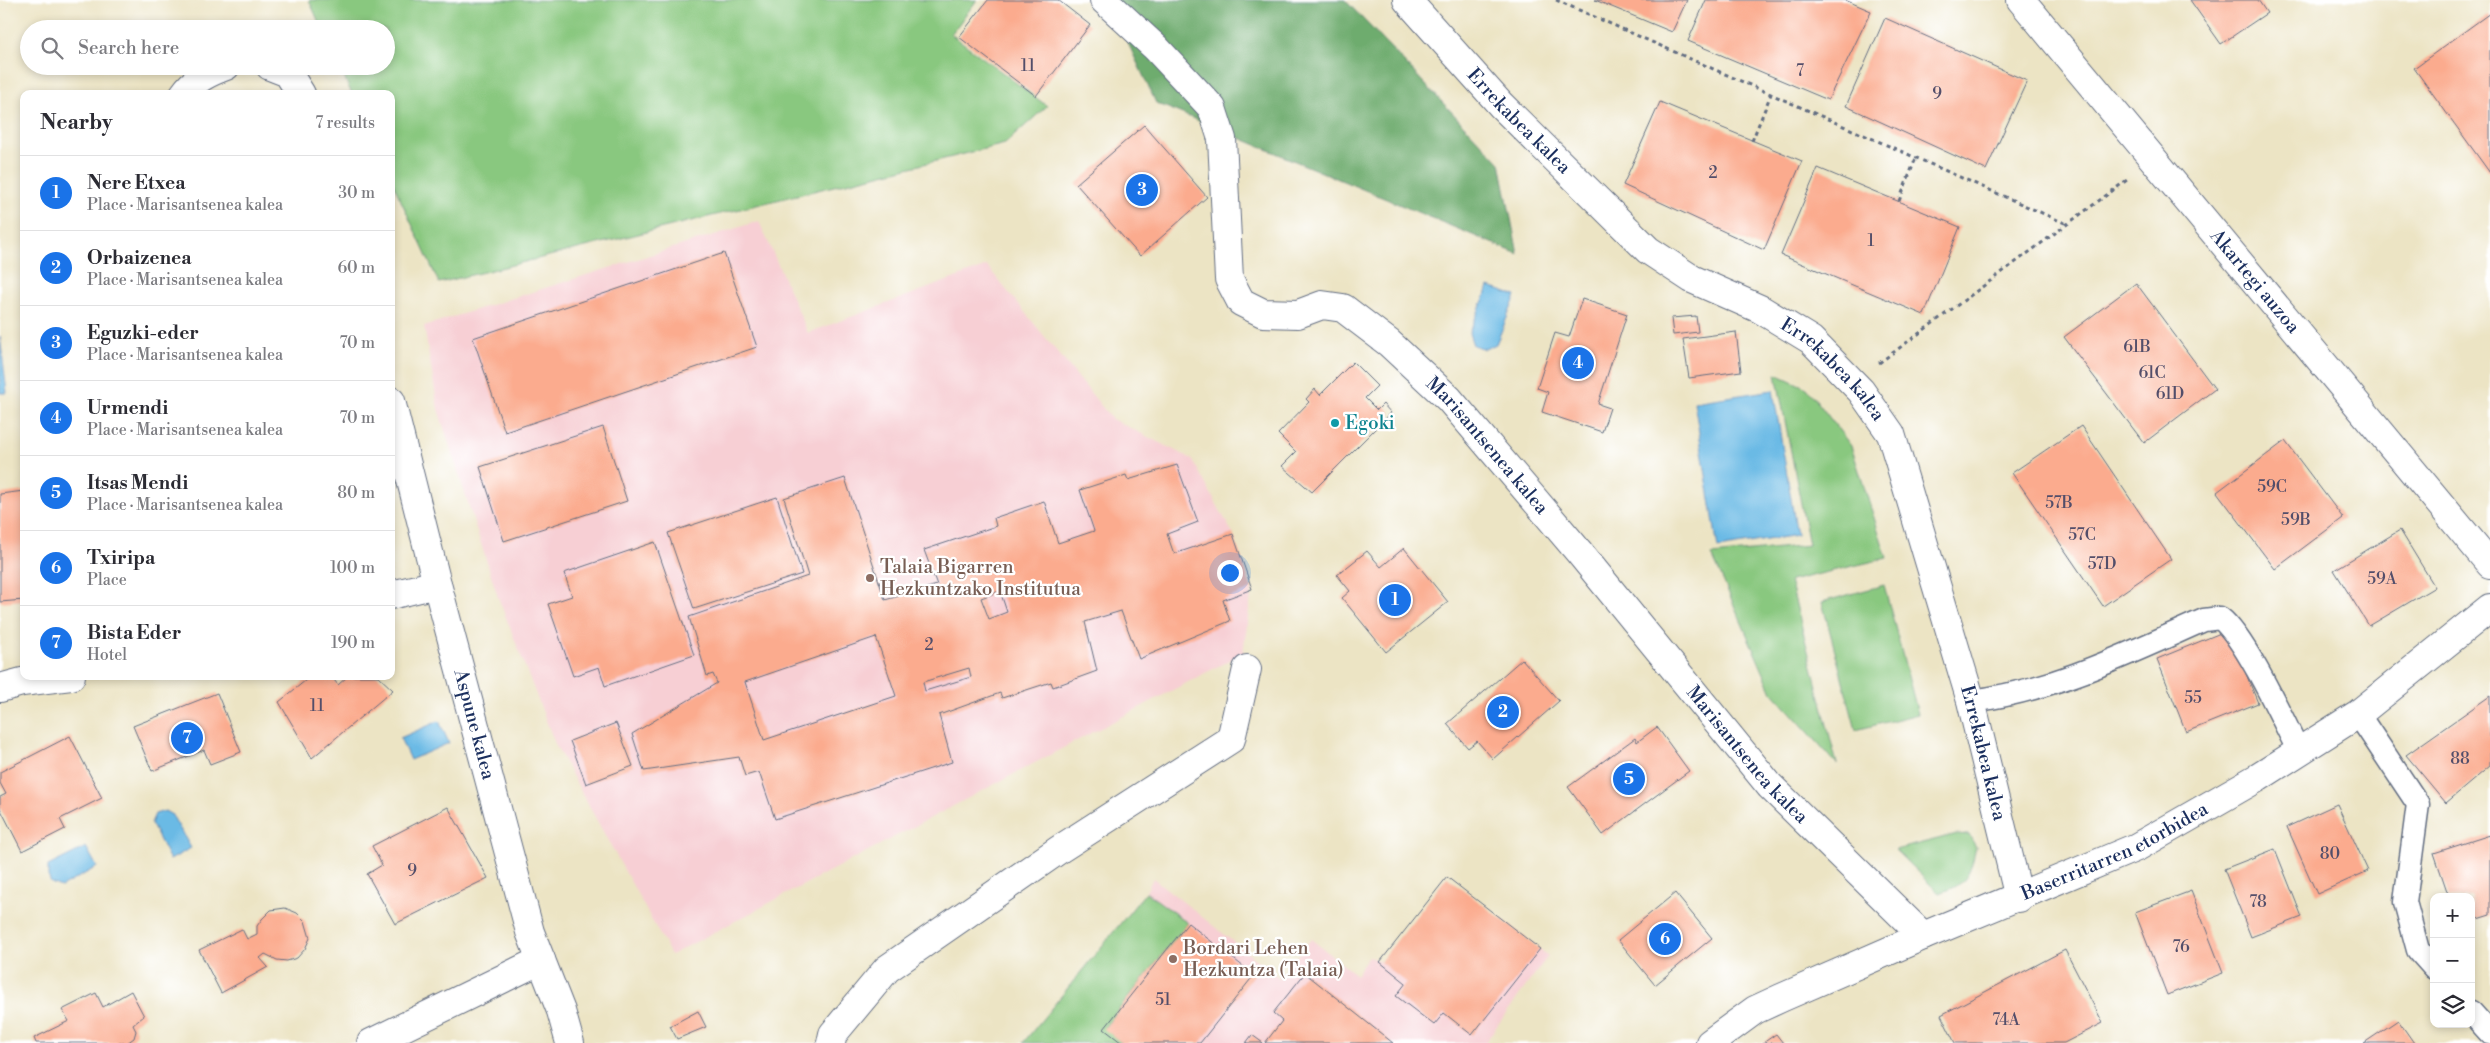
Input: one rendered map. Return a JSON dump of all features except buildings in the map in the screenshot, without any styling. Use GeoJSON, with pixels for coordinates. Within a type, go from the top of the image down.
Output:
{"type":"FeatureCollection","features":[{"type":"Feature","properties":{"kind":"street","name":"Marisantsenea kalea"},"geometry":{"type":"LineString","coordinates":[[1104,0],[1156,48],[1212,108],[1222,139],[1229,279],[1240,302],[1263,313],[1298,314],[1322,305],[1343,308],[1389,343],[1449,399],[1579,552],[1770,786],[1923,936]]}},
{"type":"Feature","properties":{"kind":"street","name":"Errekabea kalea"},"geometry":{"type":"LineString","coordinates":[[1407,0],[1501,105],[1648,250],[1692,279],[1760,309],[1812,340],[1853,383],[1891,434],[1971,701],[2019,898]]}},
{"type":"Feature","properties":{"kind":"street","name":"Akartegi auzoa"},"geometry":{"type":"LineString","coordinates":[[2021,0],[2490,564]]}},
{"type":"Feature","properties":{"kind":"street"},"geometry":{"type":"LineString","coordinates":[[186,90],[204,75]]}},
{"type":"Feature","properties":{"kind":"street"},"geometry":{"type":"LineString","coordinates":[[289,75],[299,90]]}},
{"type":"Feature","properties":{"kind":"street","name":"Aspune kalea"},"geometry":{"type":"LineString","coordinates":[[395,417],[437,584],[530,932],[561,1011],[570,1043]]}},
{"type":"Feature","properties":{"kind":"street"},"geometry":{"type":"LineString","coordinates":[[395,594],[437,584]]}},
{"type":"Feature","properties":{"kind":"street","name":"Baserritarren etorbidea"},"geometry":{"type":"LineString","coordinates":[[1710,1043],[1755,1010],[1923,936],[2019,898],[2137,847],[2299,752],[2358,714],[2490,608]]}},
{"type":"Feature","properties":{"kind":"street"},"geometry":{"type":"LineString","coordinates":[[831,1043],[833,1034],[887,969],[1060,849],[1230,739],[1247,670]]}},
{"type":"Feature","properties":{"kind":"street"},"geometry":{"type":"LineString","coordinates":[[0,688],[38,680]]}},
{"type":"Feature","properties":{"kind":"street"},"geometry":{"type":"LineString","coordinates":[[371,1043],[540,960]]}},
{"type":"Feature","properties":{"kind":"lane"},"geometry":{"type":"LineString","coordinates":[[1971,701],[1998,698],[2092,669],[2204,620],[2220,618],[2230,625],[2299,752]]}},
{"type":"Feature","properties":{"kind":"lane"},"geometry":{"type":"LineString","coordinates":[[2358,714],[2418,804],[2405,902],[2418,950],[2430,964]]}},
{"type":"Feature","properties":{"kind":"lane"},"geometry":{"type":"LineString","coordinates":[[2475,1016],[2490,1033]]}},
{"type":"Feature","properties":{"kind":"path"},"geometry":{"type":"LineString","coordinates":[[1556,0],[2067,224]]}},
{"type":"Feature","properties":{"kind":"path"},"geometry":{"type":"LineString","coordinates":[[1752,140],[1770,94]]}},
{"type":"Feature","properties":{"kind":"path"},"geometry":{"type":"LineString","coordinates":[[1899,202],[1916,158]]}},
{"type":"Feature","properties":{"kind":"path"},"geometry":{"type":"LineString","coordinates":[[1853,383],[2154,160]]}},
{"type":"Feature","properties":{"kind":"shaded area","name":"Talaia Bigarren Hezkuntzako Institutua"},"geometry":{"type":"Polygon","coordinates":[[[759,221],[808,333],[987,266],[1112,419],[1192,459],[1233,534],[1252,589],[1243,653],[671,955],[556,746],[498,597],[438,409],[424,326],[759,221]]]}},
{"type":"Feature","properties":{"kind":"shaded area","name":"Bordari Lehen Hezkuntza (Talaia)"},"geometry":{"type":"Polygon","coordinates":[[[1447,877],[1548,956],[1486,1041],[1487,1043],[1023,1043],[1146,892],[1153,878],[1279,978],[1311,939],[1356,975],[1369,956],[1380,962],[1447,877]]]}},
{"type":"Feature","properties":{"kind":"green space"},"geometry":{"type":"Polygon","coordinates":[[[309,0],[977,0],[951,34],[1047,106],[1005,144],[439,283],[395,188],[395,90],[350,90],[343,75],[395,75],[395,20],[318,20],[309,0]]]}},
{"type":"Feature","properties":{"kind":"green space"},"geometry":{"type":"Polygon","coordinates":[[[1095,0],[1345,0],[1500,163],[1518,254],[1156,103],[1114,13],[1095,0]]]}},
{"type":"Feature","properties":{"kind":"green space"},"geometry":{"type":"Polygon","coordinates":[[[1776,374],[1807,388],[1851,446],[1887,558],[1790,581],[1837,764],[1772,692],[1712,555],[1809,545],[1776,374]]]}},
{"type":"Feature","properties":{"kind":"green space"},"geometry":{"type":"Polygon","coordinates":[[[1884,585],[1918,714],[1856,730],[1822,602],[1884,585]]]}},
{"type":"Feature","properties":{"kind":"green space"},"geometry":{"type":"Polygon","coordinates":[[[1957,834],[1969,835],[1976,847],[1972,865],[1966,878],[1956,886],[1939,893],[1895,850],[1957,834]]]}},
{"type":"Feature","properties":{"kind":"green space"},"geometry":{"type":"Polygon","coordinates":[[[1146,892],[1188,923],[1104,1028],[1122,1043],[1023,1043],[1146,892]]]}},
{"type":"Feature","properties":{"kind":"water"},"geometry":{"type":"Polygon","coordinates":[[[1489,287],[1516,296],[1496,344],[1485,349],[1473,345],[1469,333],[1489,287]]]}},
{"type":"Feature","properties":{"kind":"water"},"geometry":{"type":"Polygon","coordinates":[[[0,336],[7,393],[0,393],[0,336]]]}},
{"type":"Feature","properties":{"kind":"water"},"geometry":{"type":"Polygon","coordinates":[[[1773,390],[1797,535],[1718,548],[1694,402],[1773,390]]]}},
{"type":"Feature","properties":{"kind":"water"},"geometry":{"type":"Polygon","coordinates":[[[439,721],[449,743],[410,760],[400,738],[439,721]]]}},
{"type":"Feature","properties":{"kind":"water"},"geometry":{"type":"Polygon","coordinates":[[[165,811],[172,815],[191,848],[170,860],[151,823],[155,814],[165,811]]]}},
{"type":"Feature","properties":{"kind":"water"},"geometry":{"type":"Polygon","coordinates":[[[86,847],[97,867],[61,887],[51,883],[48,876],[48,866],[86,847]]]}},
{"type":"Feature","properties":{"kind":"place","name":"Eguzki-eder"},"geometry":{"type":"Point","coordinates":[1142,190]}},
{"type":"Feature","properties":{"kind":"place","name":"Urmendi"},"geometry":{"type":"Point","coordinates":[1578,363]}},
{"type":"Feature","properties":{"kind":"place","name":"Egoki"},"geometry":{"type":"Point","coordinates":[1335,423]}},
{"type":"Feature","properties":{"kind":"place","name":"Talaia Bigarren Hezkuntzako Institutua"},"geometry":{"type":"Point","coordinates":[870,578]}},
{"type":"Feature","properties":{"kind":"place","name":"Nere Etxea"},"geometry":{"type":"Point","coordinates":[1395,600]}},
{"type":"Feature","properties":{"kind":"place","name":"Orbaizenea"},"geometry":{"type":"Point","coordinates":[1503,712]}},
{"type":"Feature","properties":{"kind":"place","name":"Bista Eder"},"geometry":{"type":"Point","coordinates":[187,738]}},
{"type":"Feature","properties":{"kind":"place","name":"Itsas Mendi"},"geometry":{"type":"Point","coordinates":[1629,779]}},
{"type":"Feature","properties":{"kind":"place","name":"Txiripa"},"geometry":{"type":"Point","coordinates":[1665,939]}},
{"type":"Feature","properties":{"kind":"place","name":"Bordari Lehen Hezkuntza (Talaia)"},"geometry":{"type":"Point","coordinates":[1173,959]}}]}
